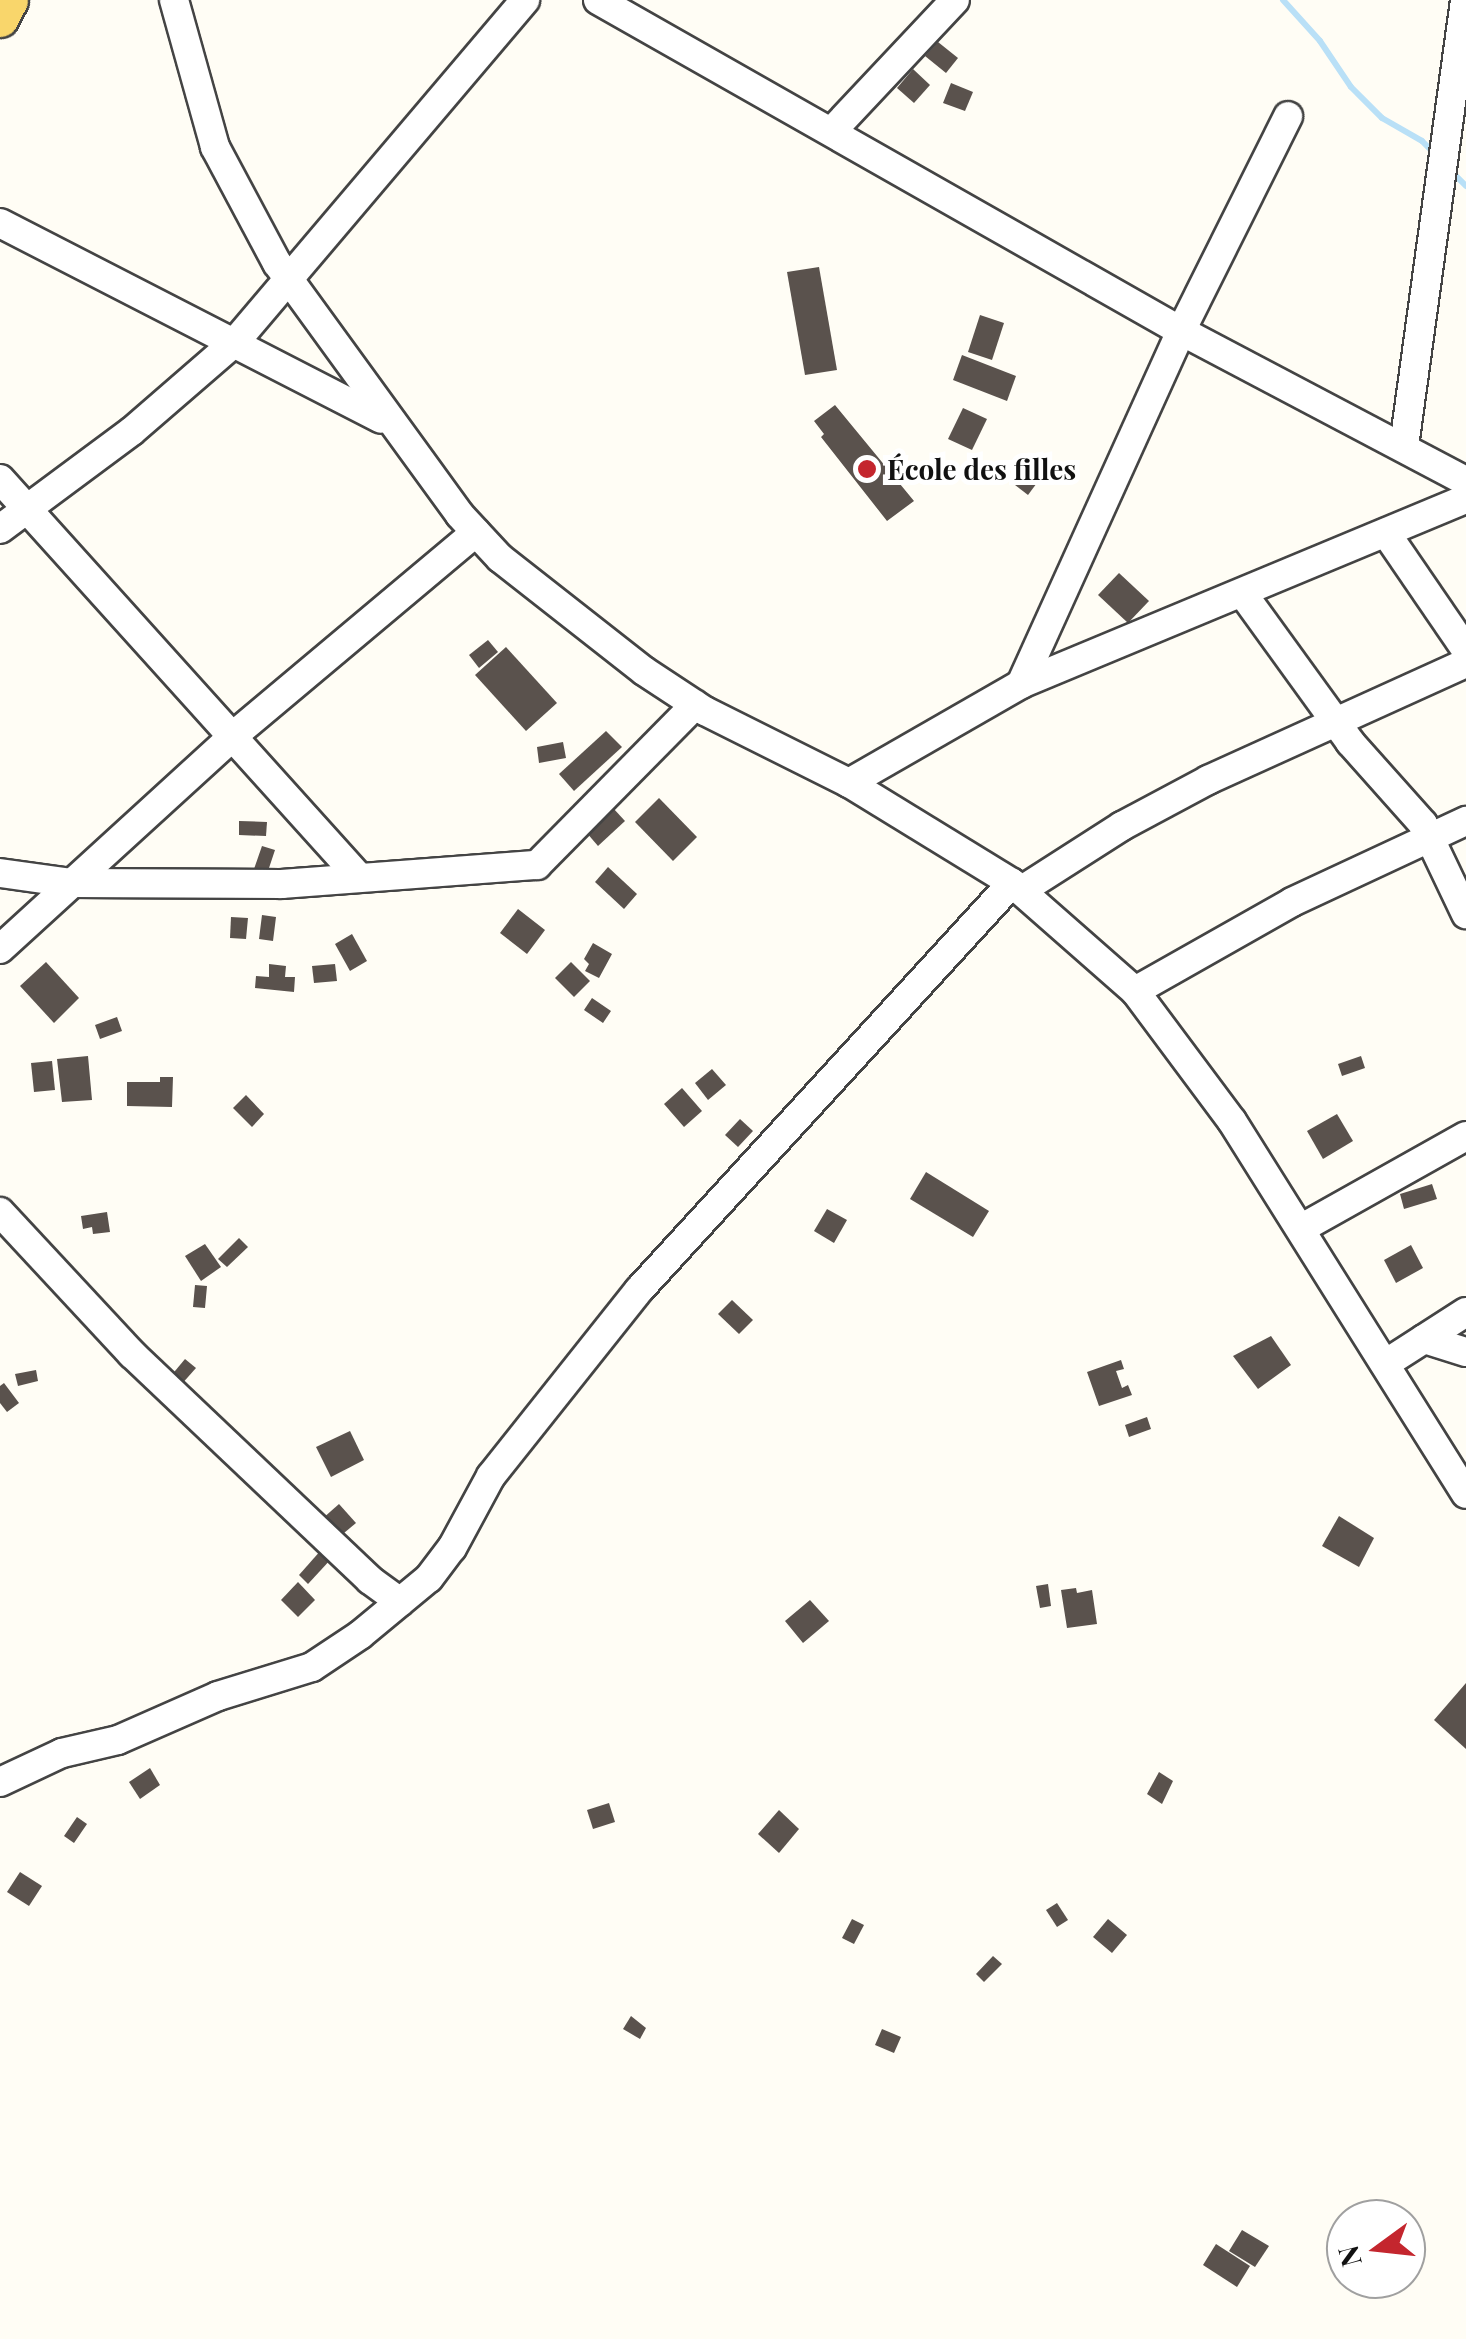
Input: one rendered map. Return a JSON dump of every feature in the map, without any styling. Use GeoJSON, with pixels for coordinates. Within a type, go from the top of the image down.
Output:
{"type":"FeatureCollection","features":[{"type":"Feature","properties":{"kind":"main road"},"geometry":{"type":"LineString","coordinates":[[0,18],[10,0]]}},
{"type":"Feature","properties":{"kind":"street"},"geometry":{"type":"LineString","coordinates":[[174,0],[215,146],[287,280],[390,424],[476,532],[500,558],[695,705],[849,782],[1017,887],[1135,992],[1216,1098],[1302,1228],[1466,1494]]}},
{"type":"Feature","properties":{"kind":"street"},"geometry":{"type":"LineString","coordinates":[[0,528],[132,432],[236,341],[525,0]]}},
{"type":"Feature","properties":{"kind":"street"},"geometry":{"type":"LineString","coordinates":[[598,0],[1181,331],[1466,481]]}},
{"type":"Feature","properties":{"kind":"street"},"geometry":{"type":"LineString","coordinates":[[833,130],[956,0]]}},
{"type":"Feature","properties":{"kind":"street"},"geometry":{"type":"LineString","coordinates":[[1404,446],[1464,0]]}},
{"type":"Feature","properties":{"kind":"street"},"geometry":{"type":"LineString","coordinates":[[1021,684],[1181,331],[1288,116]]}},
{"type":"Feature","properties":{"kind":"street"},"geometry":{"type":"LineString","coordinates":[[0,223],[236,341],[390,424]]}},
{"type":"Feature","properties":{"kind":"street"},"geometry":{"type":"LineString","coordinates":[[0,479],[358,876]]}},
{"type":"Feature","properties":{"kind":"street"},"geometry":{"type":"LineString","coordinates":[[849,782],[1021,684],[1466,499]]}},
{"type":"Feature","properties":{"kind":"street"},"geometry":{"type":"LineString","coordinates":[[0,948],[233,736],[476,532]]}},
{"type":"Feature","properties":{"kind":"street"},"geometry":{"type":"LineString","coordinates":[[1386,534],[1466,650]]}},
{"type":"Feature","properties":{"kind":"street"},"geometry":{"type":"LineString","coordinates":[[1243,594],[1336,719],[1431,836],[1466,914]]}},
{"type":"Feature","properties":{"kind":"street"},"geometry":{"type":"LineString","coordinates":[[0,1782],[62,1753],[140,1732],[218,1696],[303,1672],[360,1635],[443,1562],[491,1476],[640,1290],[1017,887],[1122,826],[1336,719],[1466,663]]}},
{"type":"Feature","properties":{"kind":"street"},"geometry":{"type":"LineString","coordinates":[[0,873],[72,883],[282,884],[540,864],[695,705]]}},
{"type":"Feature","properties":{"kind":"street"},"geometry":{"type":"LineString","coordinates":[[1135,992],[1292,902],[1466,821]]}},
{"type":"Feature","properties":{"kind":"street"},"geometry":{"type":"LineString","coordinates":[[1302,1228],[1466,1136]]}},
{"type":"Feature","properties":{"kind":"street"},"geometry":{"type":"LineString","coordinates":[[0,1212],[132,1354],[370,1580],[400,1602]]}},
{"type":"Feature","properties":{"kind":"street"},"geometry":{"type":"LineString","coordinates":[[1385,1364],[1466,1312]]}},
{"type":"Feature","properties":{"kind":"street"},"geometry":{"type":"LineString","coordinates":[[1424,1339],[1466,1352]]}},
{"type":"Feature","properties":{"kind":"building"},"geometry":{"type":"Polygon","coordinates":[[[938,42],[958,58],[946,73],[925,56],[938,42]]]}},
{"type":"Feature","properties":{"kind":"building"},"geometry":{"type":"Polygon","coordinates":[[[913,69],[930,85],[914,103],[897,88],[913,69]]]}},
{"type":"Feature","properties":{"kind":"building"},"geometry":{"type":"Polygon","coordinates":[[[951,83],[973,92],[965,111],[943,103],[951,83]]]}},
{"type":"Feature","properties":{"kind":"building"},"geometry":{"type":"Polygon","coordinates":[[[819,267],[837,370],[805,375],[787,272],[819,267]]]}},
{"type":"Feature","properties":{"kind":"building"},"geometry":{"type":"Polygon","coordinates":[[[980,315],[1004,323],[992,360],[968,352],[980,315]]]}},
{"type":"Feature","properties":{"kind":"building"},"geometry":{"type":"Polygon","coordinates":[[[962,355],[1016,376],[1007,401],[953,380],[962,355]]]}},
{"type":"Feature","properties":{"kind":"building","name":"École des filles"},"geometry":{"type":"Polygon","coordinates":[[[835,405],[914,501],[887,521],[821,437],[824,434],[814,421],[835,405]]]}},
{"type":"Feature","properties":{"kind":"building"},"geometry":{"type":"Polygon","coordinates":[[[963,408],[987,419],[972,450],[948,439],[963,408]]]}},
{"type":"Feature","properties":{"kind":"building"},"geometry":{"type":"Polygon","coordinates":[[[1030,455],[1048,468],[1028,495],[1011,482],[1030,455]]]}},
{"type":"Feature","properties":{"kind":"building"},"geometry":{"type":"Polygon","coordinates":[[[1119,573],[1149,601],[1128,623],[1098,595],[1119,573]]]}},
{"type":"Feature","properties":{"kind":"building"},"geometry":{"type":"Polygon","coordinates":[[[488,640],[498,652],[479,668],[469,655],[488,640]]]}},
{"type":"Feature","properties":{"kind":"building"},"geometry":{"type":"Polygon","coordinates":[[[506,647],[557,703],[526,731],[475,675],[506,647]]]}},
{"type":"Feature","properties":{"kind":"building"},"geometry":{"type":"Polygon","coordinates":[[[606,731],[622,747],[574,791],[559,774],[606,731]]]}},
{"type":"Feature","properties":{"kind":"building"},"geometry":{"type":"Polygon","coordinates":[[[563,742],[566,758],[539,763],[537,747],[563,742]]]}},
{"type":"Feature","properties":{"kind":"building"},"geometry":{"type":"Polygon","coordinates":[[[659,798],[697,837],[673,861],[635,822],[659,798]]]}},
{"type":"Feature","properties":{"kind":"building"},"geometry":{"type":"Polygon","coordinates":[[[613,808],[625,821],[598,846],[586,832],[613,808]]]}},
{"type":"Feature","properties":{"kind":"building"},"geometry":{"type":"Polygon","coordinates":[[[239,821],[267,822],[266,836],[239,835],[239,821]]]}},
{"type":"Feature","properties":{"kind":"building"},"geometry":{"type":"Polygon","coordinates":[[[262,846],[275,850],[266,877],[253,872],[262,846]]]}},
{"type":"Feature","properties":{"kind":"building"},"geometry":{"type":"Polygon","coordinates":[[[608,867],[637,894],[624,909],[595,882],[608,867]]]}},
{"type":"Feature","properties":{"kind":"building"},"geometry":{"type":"Polygon","coordinates":[[[518,909],[545,930],[527,954],[500,933],[518,909]]]}},
{"type":"Feature","properties":{"kind":"building"},"geometry":{"type":"Polygon","coordinates":[[[262,915],[276,917],[273,941],[259,939],[262,915]]]}},
{"type":"Feature","properties":{"kind":"building"},"geometry":{"type":"Polygon","coordinates":[[[231,917],[248,918],[246,939],[230,938],[231,917]]]}},
{"type":"Feature","properties":{"kind":"building"},"geometry":{"type":"Polygon","coordinates":[[[352,934],[367,961],[350,971],[335,944],[352,934]]]}},
{"type":"Feature","properties":{"kind":"building"},"geometry":{"type":"Polygon","coordinates":[[[593,943],[612,954],[599,978],[585,971],[589,964],[584,959],[593,943]]]}},
{"type":"Feature","properties":{"kind":"building"},"geometry":{"type":"Polygon","coordinates":[[[46,962],[79,998],[54,1023],[20,986],[46,962]]]}},
{"type":"Feature","properties":{"kind":"building"},"geometry":{"type":"Polygon","coordinates":[[[571,962],[590,981],[574,997],[555,978],[571,962]]]}},
{"type":"Feature","properties":{"kind":"building"},"geometry":{"type":"Polygon","coordinates":[[[269,964],[286,966],[285,977],[295,977],[294,992],[255,988],[256,976],[269,977],[269,964]]]}},
{"type":"Feature","properties":{"kind":"building"},"geometry":{"type":"Polygon","coordinates":[[[335,964],[337,981],[314,983],[312,966],[335,964]]]}},
{"type":"Feature","properties":{"kind":"building"},"geometry":{"type":"Polygon","coordinates":[[[592,998],[611,1011],[603,1023],[584,1010],[592,998]]]}},
{"type":"Feature","properties":{"kind":"building"},"geometry":{"type":"Polygon","coordinates":[[[117,1017],[122,1031],[100,1039],[95,1025],[117,1017]]]}},
{"type":"Feature","properties":{"kind":"building"},"geometry":{"type":"Polygon","coordinates":[[[88,1056],[92,1100],[62,1102],[57,1059],[88,1056]]]}},
{"type":"Feature","properties":{"kind":"building"},"geometry":{"type":"Polygon","coordinates":[[[1361,1056],[1365,1068],[1342,1076],[1338,1064],[1361,1056]]]}},
{"type":"Feature","properties":{"kind":"building"},"geometry":{"type":"Polygon","coordinates":[[[52,1061],[55,1090],[34,1092],[31,1063],[52,1061]]]}},
{"type":"Feature","properties":{"kind":"building"},"geometry":{"type":"Polygon","coordinates":[[[712,1069],[726,1085],[708,1100],[695,1083],[712,1069]]]}},
{"type":"Feature","properties":{"kind":"building"},"geometry":{"type":"Polygon","coordinates":[[[160,1077],[173,1077],[172,1107],[127,1106],[127,1082],[160,1082],[160,1077]]]}},
{"type":"Feature","properties":{"kind":"building"},"geometry":{"type":"Polygon","coordinates":[[[682,1088],[702,1111],[684,1127],[664,1104],[682,1088]]]}},
{"type":"Feature","properties":{"kind":"building"},"geometry":{"type":"Polygon","coordinates":[[[246,1095],[264,1114],[252,1127],[233,1108],[246,1095]]]}},
{"type":"Feature","properties":{"kind":"building"},"geometry":{"type":"Polygon","coordinates":[[[1337,1114],[1353,1141],[1323,1159],[1307,1131],[1337,1114]]]}},
{"type":"Feature","properties":{"kind":"building"},"geometry":{"type":"Polygon","coordinates":[[[740,1119],[753,1131],[738,1147],[725,1135],[740,1119]]]}},
{"type":"Feature","properties":{"kind":"building"},"geometry":{"type":"Polygon","coordinates":[[[926,1172],[989,1211],[973,1237],[910,1199],[926,1172]]]}},
{"type":"Feature","properties":{"kind":"building"},"geometry":{"type":"Polygon","coordinates":[[[1432,1184],[1437,1199],[1404,1209],[1400,1194],[1432,1184]]]}},
{"type":"Feature","properties":{"kind":"building"},"geometry":{"type":"Polygon","coordinates":[[[827,1209],[847,1220],[834,1243],[814,1231],[827,1209]]]}},
{"type":"Feature","properties":{"kind":"building"},"geometry":{"type":"Polygon","coordinates":[[[107,1212],[110,1232],[93,1234],[92,1227],[83,1229],[81,1216],[107,1212]]]}},
{"type":"Feature","properties":{"kind":"building"},"geometry":{"type":"Polygon","coordinates":[[[239,1238],[248,1247],[227,1267],[218,1259],[239,1238]]]}},
{"type":"Feature","properties":{"kind":"building"},"geometry":{"type":"Polygon","coordinates":[[[205,1244],[221,1267],[201,1281],[185,1256],[205,1244]]]}},
{"type":"Feature","properties":{"kind":"building"},"geometry":{"type":"Polygon","coordinates":[[[1411,1245],[1423,1268],[1396,1283],[1384,1260],[1411,1245]]]}},
{"type":"Feature","properties":{"kind":"building"},"geometry":{"type":"Polygon","coordinates":[[[195,1285],[207,1286],[205,1308],[193,1307],[195,1285]]]}},
{"type":"Feature","properties":{"kind":"building"},"geometry":{"type":"Polygon","coordinates":[[[732,1300],[753,1320],[739,1334],[718,1314],[732,1300]]]}},
{"type":"Feature","properties":{"kind":"building"},"geometry":{"type":"Polygon","coordinates":[[[1271,1336],[1291,1365],[1258,1389],[1233,1356],[1271,1336]]]}},
{"type":"Feature","properties":{"kind":"building"},"geometry":{"type":"Polygon","coordinates":[[[185,1359],[196,1368],[180,1386],[170,1377],[185,1359]]]}},
{"type":"Feature","properties":{"kind":"building"},"geometry":{"type":"Polygon","coordinates":[[[1121,1360],[1124,1369],[1116,1371],[1122,1388],[1128,1385],[1132,1395],[1099,1406],[1087,1372],[1121,1360]]]}},
{"type":"Feature","properties":{"kind":"building"},"geometry":{"type":"Polygon","coordinates":[[[36,1370],[38,1381],[18,1386],[15,1374],[36,1370]]]}},
{"type":"Feature","properties":{"kind":"building"},"geometry":{"type":"Polygon","coordinates":[[[4,1383],[19,1403],[7,1412],[0,1403],[0,1386],[4,1383]]]}},
{"type":"Feature","properties":{"kind":"building"},"geometry":{"type":"Polygon","coordinates":[[[1147,1417],[1151,1429],[1129,1437],[1125,1425],[1147,1417]]]}},
{"type":"Feature","properties":{"kind":"building"},"geometry":{"type":"Polygon","coordinates":[[[350,1431],[364,1460],[331,1477],[316,1447],[350,1431]]]}},
{"type":"Feature","properties":{"kind":"building"},"geometry":{"type":"Polygon","coordinates":[[[339,1504],[356,1523],[338,1538],[322,1519],[339,1504]]]}},
{"type":"Feature","properties":{"kind":"building"},"geometry":{"type":"Polygon","coordinates":[[[1339,1516],[1374,1538],[1359,1567],[1322,1546],[1339,1516]]]}},
{"type":"Feature","properties":{"kind":"building"},"geometry":{"type":"Polygon","coordinates":[[[322,1549],[332,1558],[308,1584],[299,1575],[322,1549]]]}},
{"type":"Feature","properties":{"kind":"building"},"geometry":{"type":"Polygon","coordinates":[[[298,1582],[315,1600],[298,1617],[281,1600],[298,1582]]]}},
{"type":"Feature","properties":{"kind":"building"},"geometry":{"type":"Polygon","coordinates":[[[1048,1584],[1051,1606],[1040,1608],[1036,1586],[1048,1584]]]}},
{"type":"Feature","properties":{"kind":"building"},"geometry":{"type":"Polygon","coordinates":[[[1076,1588],[1077,1593],[1092,1590],[1097,1624],[1067,1628],[1061,1590],[1076,1588]]]}},
{"type":"Feature","properties":{"kind":"building"},"geometry":{"type":"Polygon","coordinates":[[[810,1600],[829,1621],[803,1643],[785,1621],[810,1600]]]}},
{"type":"Feature","properties":{"kind":"building"},"geometry":{"type":"Polygon","coordinates":[[[1466,1683],[1466,1749],[1434,1720],[1466,1683]]]}},
{"type":"Feature","properties":{"kind":"building"},"geometry":{"type":"Polygon","coordinates":[[[150,1768],[160,1785],[140,1799],[129,1782],[150,1768]]]}},
{"type":"Feature","properties":{"kind":"building"},"geometry":{"type":"Polygon","coordinates":[[[1159,1772],[1173,1781],[1162,1804],[1147,1794],[1159,1772]]]}},
{"type":"Feature","properties":{"kind":"building"},"geometry":{"type":"Polygon","coordinates":[[[609,1803],[615,1822],[593,1829],[587,1810],[609,1803]]]}},
{"type":"Feature","properties":{"kind":"building"},"geometry":{"type":"Polygon","coordinates":[[[779,1810],[799,1829],[779,1853],[758,1834],[779,1810]]]}},
{"type":"Feature","properties":{"kind":"building"},"geometry":{"type":"Polygon","coordinates":[[[77,1817],[87,1824],[74,1843],[64,1836],[77,1817]]]}},
{"type":"Feature","properties":{"kind":"building"},"geometry":{"type":"Polygon","coordinates":[[[20,1872],[42,1886],[29,1906],[7,1892],[20,1872]]]}},
{"type":"Feature","properties":{"kind":"building"},"geometry":{"type":"Polygon","coordinates":[[[1057,1903],[1068,1920],[1057,1927],[1046,1910],[1057,1903]]]}},
{"type":"Feature","properties":{"kind":"building"},"geometry":{"type":"Polygon","coordinates":[[[852,1919],[864,1925],[854,1944],[842,1938],[852,1919]]]}},
{"type":"Feature","properties":{"kind":"building"},"geometry":{"type":"Polygon","coordinates":[[[1108,1919],[1127,1935],[1112,1953],[1093,1937],[1108,1919]]]}},
{"type":"Feature","properties":{"kind":"building"},"geometry":{"type":"Polygon","coordinates":[[[993,1956],[1002,1964],[984,1982],[976,1974],[993,1956]]]}},
{"type":"Feature","properties":{"kind":"building"},"geometry":{"type":"Polygon","coordinates":[[[631,2016],[646,2028],[640,2039],[623,2029],[631,2016]]]}},
{"type":"Feature","properties":{"kind":"building"},"geometry":{"type":"Polygon","coordinates":[[[882,2029],[901,2037],[894,2053],[875,2045],[882,2029]]]}},
{"type":"Feature","properties":{"kind":"building"},"geometry":{"type":"Polygon","coordinates":[[[1242,2230],[1269,2246],[1255,2267],[1229,2251],[1242,2230]]]}},
{"type":"Feature","properties":{"kind":"building"},"geometry":{"type":"Polygon","coordinates":[[[1216,2244],[1250,2266],[1237,2287],[1203,2265],[1216,2244]]]}},
{"type":"Feature","properties":{"kind":"waterway"},"geometry":{"type":"LineString","coordinates":[[1283,0],[1320,41],[1351,87],[1382,118],[1422,141],[1437,156]]}},
{"type":"Feature","properties":{"kind":"waterway"},"geometry":{"type":"LineString","coordinates":[[1449,169],[1466,186]]}},
{"type":"Feature","properties":{"kind":"place","name":"École des filles"},"geometry":{"type":"Point","coordinates":[867,469]}}]}
